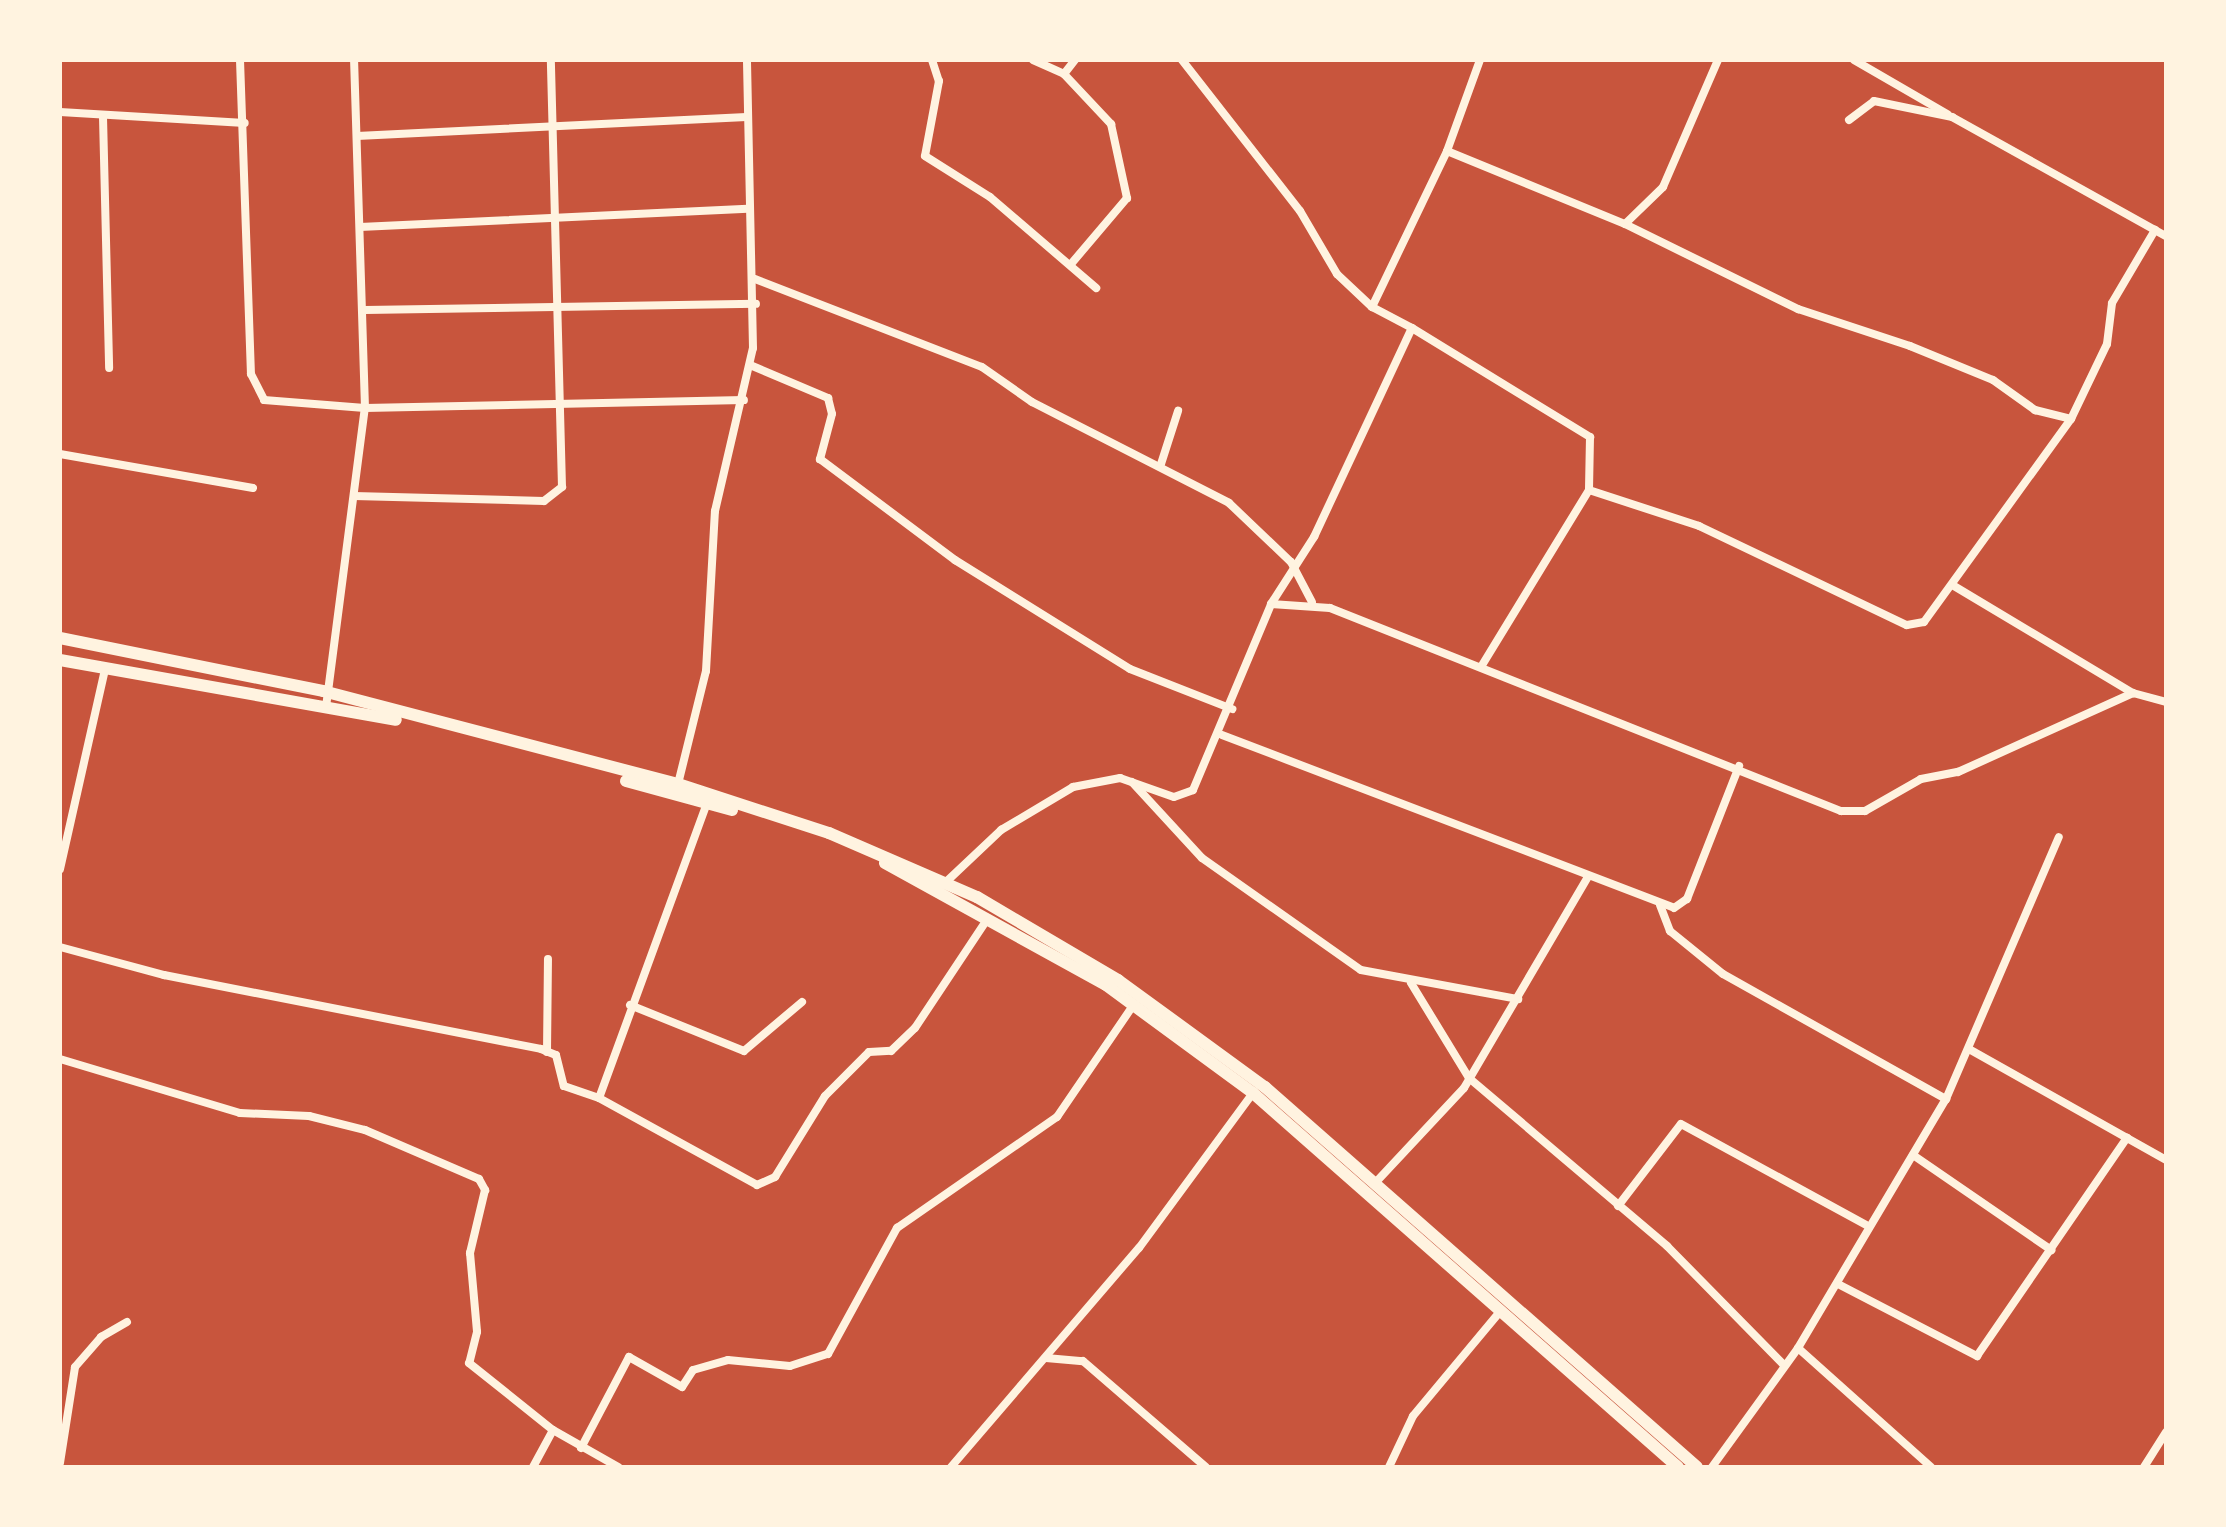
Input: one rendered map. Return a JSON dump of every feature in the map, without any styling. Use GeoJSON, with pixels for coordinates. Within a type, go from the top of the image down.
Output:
{"type":"FeatureCollection","features":[{"type":"Feature","properties":{"kind":"main road"},"geometry":{"type":"LineString","coordinates":[[60,638],[323,691],[678,784],[829,833],[946,882],[1151,1003],[1377,1181],[1697,1467]]}},
{"type":"Feature","properties":{"kind":"main road"},"geometry":{"type":"LineString","coordinates":[[60,660],[326,707],[487,740],[833,841],[989,917],[1134,1004],[1253,1093],[1498,1314],[1678,1467]]}},
{"type":"Feature","properties":{"kind":"street"},"geometry":{"type":"LineString","coordinates":[[240,60],[254,393],[278,405],[365,408],[744,400]]}},
{"type":"Feature","properties":{"kind":"street"},"geometry":{"type":"LineString","coordinates":[[326,707],[323,691],[365,408],[365,310],[354,60]]}},
{"type":"Feature","properties":{"kind":"street"},"geometry":{"type":"LineString","coordinates":[[354,496],[556,499],[562,487],[555,404],[551,60]]}},
{"type":"Feature","properties":{"kind":"street"},"geometry":{"type":"LineString","coordinates":[[678,784],[706,671],[715,511],[744,400],[756,304],[748,209],[747,60]]}},
{"type":"Feature","properties":{"kind":"street"},"geometry":{"type":"LineString","coordinates":[[932,60],[939,81],[925,156],[990,197],[1096,288]]}},
{"type":"Feature","properties":{"kind":"street"},"geometry":{"type":"LineString","coordinates":[[1033,60],[1064,74],[1111,124],[1127,198],[1071,264]]}},
{"type":"Feature","properties":{"kind":"street"},"geometry":{"type":"LineString","coordinates":[[1064,74],[1075,60]]}},
{"type":"Feature","properties":{"kind":"street"},"geometry":{"type":"LineString","coordinates":[[1182,60],[1300,211],[1337,274],[1372,307],[1412,328],[1590,437],[1589,490],[1482,665]]}},
{"type":"Feature","properties":{"kind":"street"},"geometry":{"type":"LineString","coordinates":[[1372,307],[1447,151],[1480,60]]}},
{"type":"Feature","properties":{"kind":"street"},"geometry":{"type":"LineString","coordinates":[[1625,224],[1663,187],[1718,60]]}},
{"type":"Feature","properties":{"kind":"street"},"geometry":{"type":"LineString","coordinates":[[1854,60],[2166,236]]}},
{"type":"Feature","properties":{"kind":"street"},"geometry":{"type":"LineString","coordinates":[[1849,120],[1874,101],[1952,117]]}},
{"type":"Feature","properties":{"kind":"street"},"geometry":{"type":"LineString","coordinates":[[60,112],[103,117],[245,123]]}},
{"type":"Feature","properties":{"kind":"street"},"geometry":{"type":"LineString","coordinates":[[103,117],[109,368]]}},
{"type":"Feature","properties":{"kind":"street"},"geometry":{"type":"LineString","coordinates":[[357,136],[747,117]]}},
{"type":"Feature","properties":{"kind":"street"},"geometry":{"type":"LineString","coordinates":[[1447,151],[1625,224],[1798,309],[1910,346],[1993,380],[2035,410],[2071,419]]}},
{"type":"Feature","properties":{"kind":"street"},"geometry":{"type":"LineString","coordinates":[[360,227],[748,209]]}},
{"type":"Feature","properties":{"kind":"street"},"geometry":{"type":"LineString","coordinates":[[1589,490],[1699,526],[1907,625],[1924,622],[1954,586],[2071,419],[2107,344],[2112,303],[2155,230]]}},
{"type":"Feature","properties":{"kind":"street"},"geometry":{"type":"LineString","coordinates":[[755,279],[982,367],[1032,402],[1161,464],[1248,517],[1291,562],[1312,602]]}},
{"type":"Feature","properties":{"kind":"street"},"geometry":{"type":"LineString","coordinates":[[365,310],[756,304]]}},
{"type":"Feature","properties":{"kind":"street"},"geometry":{"type":"LineString","coordinates":[[946,882],[1050,798],[1103,779],[1130,780],[1186,797],[1222,735],[1271,604],[1291,562],[1314,537],[1412,328]]}},
{"type":"Feature","properties":{"kind":"street"},"geometry":{"type":"LineString","coordinates":[[750,365],[828,398],[832,414],[820,459],[955,560],[1130,669],[1232,709]]}},
{"type":"Feature","properties":{"kind":"street"},"geometry":{"type":"LineString","coordinates":[[1161,464],[1178,411]]}},
{"type":"Feature","properties":{"kind":"street"},"geometry":{"type":"LineString","coordinates":[[60,454],[253,488]]}},
{"type":"Feature","properties":{"kind":"street"},"geometry":{"type":"LineString","coordinates":[[1954,586],[2133,693],[2166,702]]}},
{"type":"Feature","properties":{"kind":"street"},"geometry":{"type":"LineString","coordinates":[[1271,604],[1312,602],[1739,766],[1841,811],[1865,811],[1921,779],[1958,772],[2133,693]]}},
{"type":"Feature","properties":{"kind":"street"},"geometry":{"type":"LineString","coordinates":[[60,869],[105,669]]}},
{"type":"Feature","properties":{"kind":"street"},"geometry":{"type":"LineString","coordinates":[[1222,735],[1674,908],[1687,899],[1739,766]]}},
{"type":"Feature","properties":{"kind":"street"},"geometry":{"type":"LineString","coordinates":[[1130,780],[1202,858],[1323,947],[1361,970],[1411,983],[1518,999]]}},
{"type":"Feature","properties":{"kind":"street"},"geometry":{"type":"LineString","coordinates":[[599,1098],[630,1005],[707,803]]}},
{"type":"Feature","properties":{"kind":"street"},"geometry":{"type":"LineString","coordinates":[[1712,1467],[1798,1348],[1838,1284],[1866,1225],[1946,1099],[2059,837]]}},
{"type":"Feature","properties":{"kind":"street"},"geometry":{"type":"LineString","coordinates":[[1377,1181],[1469,1078],[1588,877]]}},
{"type":"Feature","properties":{"kind":"street"},"geometry":{"type":"LineString","coordinates":[[1660,905],[1670,931],[1723,974],[1946,1099]]}},
{"type":"Feature","properties":{"kind":"street"},"geometry":{"type":"LineString","coordinates":[[60,947],[556,1055],[564,1086],[599,1098],[757,1185],[768,1181],[825,1096],[869,1052],[891,1051],[915,1028],[989,917]]}},
{"type":"Feature","properties":{"kind":"street"},"geometry":{"type":"LineString","coordinates":[[547,1052],[548,959]]}},
{"type":"Feature","properties":{"kind":"street"},"geometry":{"type":"LineString","coordinates":[[1411,983],[1469,1078],[1618,1206],[1784,1365]]}},
{"type":"Feature","properties":{"kind":"street"},"geometry":{"type":"LineString","coordinates":[[630,1005],[744,1051],[802,1002]]}},
{"type":"Feature","properties":{"kind":"street"},"geometry":{"type":"LineString","coordinates":[[581,1448],[629,1357],[682,1387],[693,1370],[728,1360],[790,1366],[828,1354],[897,1228],[1057,1117],[1134,1004]]}},
{"type":"Feature","properties":{"kind":"street"},"geometry":{"type":"LineString","coordinates":[[1969,1049],[2166,1160]]}},
{"type":"Feature","properties":{"kind":"street"},"geometry":{"type":"LineString","coordinates":[[60,1059],[240,1113],[309,1116],[365,1130],[479,1179],[485,1190],[470,1253],[477,1332],[469,1363],[553,1430],[618,1467]]}},
{"type":"Feature","properties":{"kind":"street"},"geometry":{"type":"LineString","coordinates":[[951,1467],[1046,1358],[1253,1093]]}},
{"type":"Feature","properties":{"kind":"street"},"geometry":{"type":"LineString","coordinates":[[1618,1206],[1681,1124],[1866,1225]]}},
{"type":"Feature","properties":{"kind":"street"},"geometry":{"type":"LineString","coordinates":[[1838,1284],[1977,1356],[2127,1138]]}},
{"type":"Feature","properties":{"kind":"street"},"geometry":{"type":"LineString","coordinates":[[1913,1155],[2051,1250]]}},
{"type":"Feature","properties":{"kind":"street"},"geometry":{"type":"LineString","coordinates":[[1389,1467],[1413,1416],[1498,1314]]}},
{"type":"Feature","properties":{"kind":"street"},"geometry":{"type":"LineString","coordinates":[[60,1463],[75,1367],[127,1322]]}},
{"type":"Feature","properties":{"kind":"street"},"geometry":{"type":"LineString","coordinates":[[1798,1348],[1931,1467]]}},
{"type":"Feature","properties":{"kind":"street"},"geometry":{"type":"LineString","coordinates":[[1046,1358],[1083,1361],[1206,1467]]}},
{"type":"Feature","properties":{"kind":"street"},"geometry":{"type":"LineString","coordinates":[[533,1467],[553,1430]]}},
{"type":"Feature","properties":{"kind":"street"},"geometry":{"type":"LineString","coordinates":[[2144,1467],[2166,1432]]}}]}
